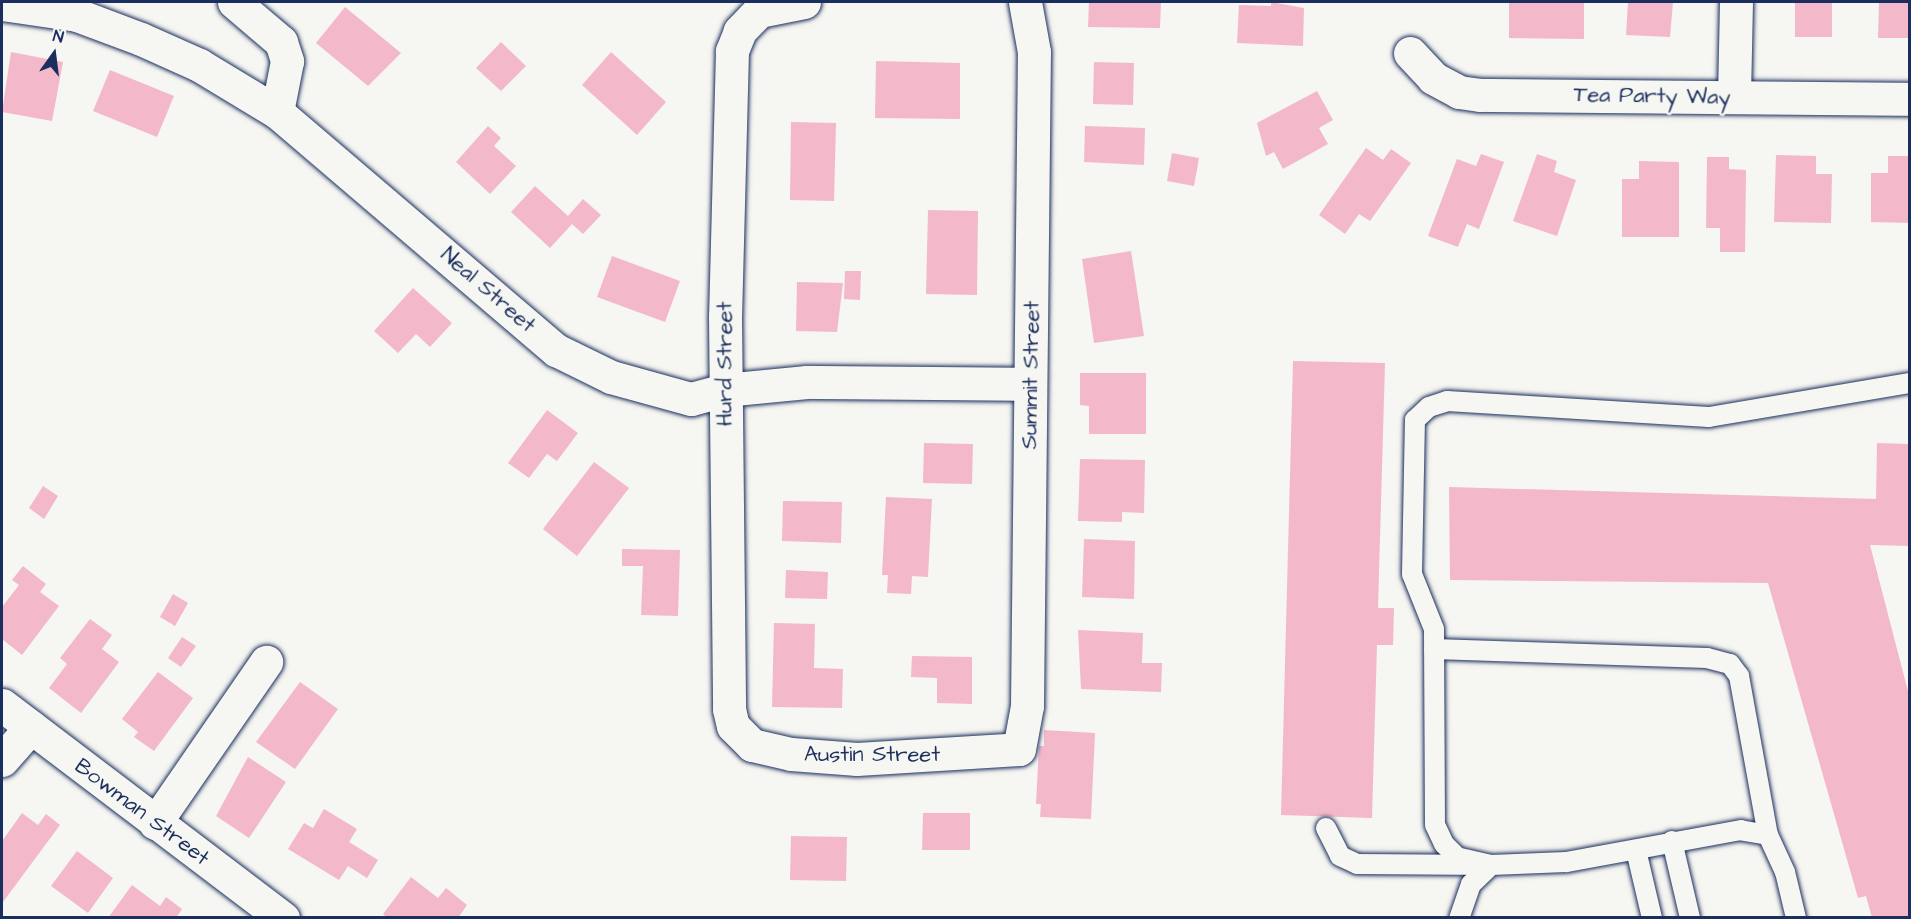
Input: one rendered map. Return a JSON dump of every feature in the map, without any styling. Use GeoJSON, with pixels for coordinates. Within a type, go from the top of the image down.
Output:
{"type":"FeatureCollection","features":[{"type":"Feature","properties":{"kind":"street"},"geometry":{"type":"LineString","coordinates":[[234,2],[281,42],[287,61],[278,112]]}},
{"type":"Feature","properties":{"kind":"street","name":"Hurd Street"},"geometry":{"type":"LineString","coordinates":[[733,726],[729,709],[724,390],[732,51],[740,31],[759,11],[804,2]]}},
{"type":"Feature","properties":{"kind":"street","name":"Summit Street"},"geometry":{"type":"LineString","coordinates":[[1019,749],[1027,706],[1034,52],[1025,2]]}},
{"type":"Feature","properties":{"kind":"street"},"geometry":{"type":"LineString","coordinates":[[1734,97],[1736,2]]}},
{"type":"Feature","properties":{"kind":"street","name":"Neal Street"},"geometry":{"type":"LineString","coordinates":[[2,4],[77,15],[141,39],[199,65],[278,112],[556,350],[611,377],[691,399],[724,390],[807,382],[1030,384]]}},
{"type":"Feature","properties":{"kind":"street","name":"Tea Party Way"},"geometry":{"type":"LineString","coordinates":[[1410,53],[1433,78],[1459,92],[1481,95],[1910,99]]}},
{"type":"Feature","properties":{"kind":"street"},"geometry":{"type":"LineString","coordinates":[[155,823],[266,662]]}},
{"type":"Feature","properties":{"kind":"street","name":"Bowman Street"},"geometry":{"type":"LineString","coordinates":[[2,705],[283,918]]}},
{"type":"Feature","properties":{"kind":"street","name":"Austin Street"},"geometry":{"type":"LineString","coordinates":[[733,726],[753,745],[791,754],[880,759],[1019,749]]}},
{"type":"Feature","properties":{"kind":"street"},"geometry":{"type":"LineString","coordinates":[[2,760],[31,727]]}},
{"type":"Feature","properties":{"kind":"lane"},"geometry":{"type":"LineString","coordinates":[[1491,865],[1457,857],[1444,844],[1435,825],[1432,616],[1412,574],[1411,443],[1415,420],[1429,407],[1447,401],[1685,418],[1910,383]]}},
{"type":"Feature","properties":{"kind":"lane"},"geometry":{"type":"LineString","coordinates":[[1434,649],[1707,658],[1730,664],[1739,676],[1768,835],[1785,872],[1796,918]]}},
{"type":"Feature","properties":{"kind":"lane"},"geometry":{"type":"LineString","coordinates":[[1326,828],[1340,856],[1358,864],[1491,865],[1566,862],[1741,830],[1768,835]]}},
{"type":"Feature","properties":{"kind":"lane"},"geometry":{"type":"LineString","coordinates":[[1672,842],[1690,918]]}},
{"type":"Feature","properties":{"kind":"lane"},"geometry":{"type":"LineString","coordinates":[[1636,850],[1652,918]]}},
{"type":"Feature","properties":{"kind":"lane"},"geometry":{"type":"LineString","coordinates":[[1459,918],[1471,884],[1491,865]]}},
{"type":"Feature","properties":{"kind":"building"},"geometry":{"type":"Polygon","coordinates":[[[1089,2],[1161,2],[1160,28],[1088,27],[1089,2]]]}},
{"type":"Feature","properties":{"kind":"building"},"geometry":{"type":"Polygon","coordinates":[[[1271,2],[1304,8],[1303,46],[1237,43],[1239,5],[1271,6],[1271,2]]]}},
{"type":"Feature","properties":{"kind":"building"},"geometry":{"type":"Polygon","coordinates":[[[1509,2],[1584,2],[1584,39],[1509,38],[1509,2]]]}},
{"type":"Feature","properties":{"kind":"building"},"geometry":{"type":"Polygon","coordinates":[[[1628,2],[1673,2],[1670,37],[1626,35],[1628,2]]]}},
{"type":"Feature","properties":{"kind":"building"},"geometry":{"type":"Polygon","coordinates":[[[1795,2],[1832,2],[1832,37],[1795,37],[1795,2]]]}},
{"type":"Feature","properties":{"kind":"building"},"geometry":{"type":"Polygon","coordinates":[[[1879,2],[1910,2],[1910,38],[1878,38],[1879,2]]]}},
{"type":"Feature","properties":{"kind":"building"},"geometry":{"type":"Polygon","coordinates":[[[345,7],[401,53],[368,86],[316,43],[345,7]]]}},
{"type":"Feature","properties":{"kind":"building"},"geometry":{"type":"Polygon","coordinates":[[[501,42],[526,66],[501,91],[476,68],[501,42]]]}},
{"type":"Feature","properties":{"kind":"building"},"geometry":{"type":"Polygon","coordinates":[[[11,52],[63,62],[52,121],[2,112],[11,52]]]}},
{"type":"Feature","properties":{"kind":"building"},"geometry":{"type":"Polygon","coordinates":[[[611,52],[666,102],[637,135],[582,85],[611,52]]]}},
{"type":"Feature","properties":{"kind":"building"},"geometry":{"type":"Polygon","coordinates":[[[876,61],[960,63],[960,119],[875,118],[876,61]]]}},
{"type":"Feature","properties":{"kind":"building"},"geometry":{"type":"Polygon","coordinates":[[[1094,62],[1134,63],[1133,105],[1093,104],[1094,62]]]}},
{"type":"Feature","properties":{"kind":"building"},"geometry":{"type":"Polygon","coordinates":[[[110,70],[174,96],[157,137],[93,111],[110,70]]]}},
{"type":"Feature","properties":{"kind":"building"},"geometry":{"type":"Polygon","coordinates":[[[1317,91],[1333,120],[1319,128],[1328,144],[1283,169],[1274,152],[1266,156],[1257,123],[1317,91]]]}},
{"type":"Feature","properties":{"kind":"building"},"geometry":{"type":"Polygon","coordinates":[[[791,122],[836,123],[834,201],[790,200],[791,122]]]}},
{"type":"Feature","properties":{"kind":"building"},"geometry":{"type":"Polygon","coordinates":[[[488,126],[501,138],[494,146],[516,166],[490,194],[456,162],[488,126]]]}},
{"type":"Feature","properties":{"kind":"building"},"geometry":{"type":"Polygon","coordinates":[[[1085,126],[1145,128],[1144,165],[1084,162],[1085,126]]]}},
{"type":"Feature","properties":{"kind":"building"},"geometry":{"type":"Polygon","coordinates":[[[1366,148],[1383,160],[1391,149],[1411,163],[1370,221],[1359,214],[1345,234],[1319,215],[1366,148]]]}},
{"type":"Feature","properties":{"kind":"building"},"geometry":{"type":"Polygon","coordinates":[[[1172,153],[1199,158],[1194,186],[1167,181],[1172,153]]]}},
{"type":"Feature","properties":{"kind":"building"},"geometry":{"type":"Polygon","coordinates":[[[1481,154],[1504,162],[1479,229],[1467,224],[1458,247],[1428,236],[1457,159],[1476,166],[1481,154]]]}},
{"type":"Feature","properties":{"kind":"building"},"geometry":{"type":"Polygon","coordinates":[[[1537,154],[1557,161],[1554,172],[1576,180],[1557,236],[1513,221],[1537,154]]]}},
{"type":"Feature","properties":{"kind":"building"},"geometry":{"type":"Polygon","coordinates":[[[1776,155],[1816,156],[1816,174],[1832,174],[1831,223],[1774,222],[1776,155]]]}},
{"type":"Feature","properties":{"kind":"building"},"geometry":{"type":"Polygon","coordinates":[[[1888,156],[1910,156],[1910,223],[1871,222],[1871,173],[1888,173],[1888,156]]]}},
{"type":"Feature","properties":{"kind":"building"},"geometry":{"type":"Polygon","coordinates":[[[1707,157],[1729,157],[1729,169],[1746,170],[1745,252],[1720,252],[1720,228],[1706,228],[1707,157]]]}},
{"type":"Feature","properties":{"kind":"building"},"geometry":{"type":"Polygon","coordinates":[[[1639,161],[1679,162],[1679,237],[1622,237],[1622,179],[1639,179],[1639,161]]]}},
{"type":"Feature","properties":{"kind":"building"},"geometry":{"type":"Polygon","coordinates":[[[535,186],[568,216],[583,199],[601,215],[583,234],[572,224],[550,248],[511,212],[535,186]]]}},
{"type":"Feature","properties":{"kind":"building"},"geometry":{"type":"Polygon","coordinates":[[[928,210],[978,211],[977,295],[926,294],[928,210]]]}},
{"type":"Feature","properties":{"kind":"building"},"geometry":{"type":"Polygon","coordinates":[[[1131,251],[1144,336],[1094,343],[1082,259],[1131,251]]]}},
{"type":"Feature","properties":{"kind":"building"},"geometry":{"type":"Polygon","coordinates":[[[612,256],[680,281],[665,322],[597,297],[612,256]]]}},
{"type":"Feature","properties":{"kind":"building"},"geometry":{"type":"Polygon","coordinates":[[[845,271],[861,271],[860,300],[844,299],[845,271]]]}},
{"type":"Feature","properties":{"kind":"building"},"geometry":{"type":"Polygon","coordinates":[[[797,282],[843,283],[837,332],[796,331],[797,282]]]}},
{"type":"Feature","properties":{"kind":"building"},"geometry":{"type":"Polygon","coordinates":[[[413,288],[452,323],[430,347],[416,334],[398,353],[374,331],[413,288]]]}},
{"type":"Feature","properties":{"kind":"building"},"geometry":{"type":"Polygon","coordinates":[[[1293,361],[1385,363],[1378,608],[1394,608],[1393,645],[1377,645],[1372,818],[1281,815],[1293,361]]]}},
{"type":"Feature","properties":{"kind":"building"},"geometry":{"type":"Polygon","coordinates":[[[1080,373],[1146,373],[1146,434],[1089,434],[1089,406],[1080,405],[1080,373]]]}},
{"type":"Feature","properties":{"kind":"building"},"geometry":{"type":"Polygon","coordinates":[[[547,410],[578,433],[557,461],[547,454],[529,478],[508,463],[547,410]]]}},
{"type":"Feature","properties":{"kind":"building"},"geometry":{"type":"Polygon","coordinates":[[[924,443],[973,444],[972,484],[923,483],[924,443]]]}},
{"type":"Feature","properties":{"kind":"building"},"geometry":{"type":"Polygon","coordinates":[[[1877,443],[1910,444],[1910,546],[1870,545],[1910,699],[1910,918],[1872,918],[1866,896],[1858,898],[1768,583],[1450,580],[1449,487],[1876,499],[1877,443]]]}},
{"type":"Feature","properties":{"kind":"building"},"geometry":{"type":"Polygon","coordinates":[[[1080,459],[1145,460],[1144,513],[1122,512],[1122,522],[1078,521],[1080,459]]]}},
{"type":"Feature","properties":{"kind":"building"},"geometry":{"type":"Polygon","coordinates":[[[594,462],[629,488],[577,556],[543,529],[594,462]]]}},
{"type":"Feature","properties":{"kind":"building"},"geometry":{"type":"Polygon","coordinates":[[[43,486],[58,496],[44,519],[29,508],[43,486]]]}},
{"type":"Feature","properties":{"kind":"building"},"geometry":{"type":"Polygon","coordinates":[[[886,497],[932,499],[928,577],[912,576],[911,594],[887,593],[888,575],[882,575],[886,497]]]}},
{"type":"Feature","properties":{"kind":"building"},"geometry":{"type":"Polygon","coordinates":[[[783,501],[842,502],[841,543],[782,541],[783,501]]]}},
{"type":"Feature","properties":{"kind":"building"},"geometry":{"type":"Polygon","coordinates":[[[1084,539],[1135,541],[1134,599],[1082,597],[1084,539]]]}},
{"type":"Feature","properties":{"kind":"building"},"geometry":{"type":"Polygon","coordinates":[[[622,549],[680,550],[678,616],[641,615],[643,566],[622,566],[622,549]]]}},
{"type":"Feature","properties":{"kind":"building"},"geometry":{"type":"Polygon","coordinates":[[[23,566],[46,584],[40,592],[59,606],[22,655],[2,639],[2,607],[19,585],[12,580],[23,566]]]}},
{"type":"Feature","properties":{"kind":"building"},"geometry":{"type":"Polygon","coordinates":[[[786,570],[828,572],[827,599],[785,598],[786,570]]]}},
{"type":"Feature","properties":{"kind":"building"},"geometry":{"type":"Polygon","coordinates":[[[173,594],[188,603],[175,626],[160,617],[173,594]]]}},
{"type":"Feature","properties":{"kind":"building"},"geometry":{"type":"Polygon","coordinates":[[[90,619],[112,635],[102,649],[119,662],[81,713],[49,688],[67,664],[60,658],[90,619]]]}},
{"type":"Feature","properties":{"kind":"building"},"geometry":{"type":"Polygon","coordinates":[[[774,623],[815,624],[814,668],[843,669],[842,708],[772,707],[774,623]]]}},
{"type":"Feature","properties":{"kind":"building"},"geometry":{"type":"Polygon","coordinates":[[[1078,630],[1143,633],[1142,663],[1162,663],[1161,692],[1081,689],[1078,630]]]}},
{"type":"Feature","properties":{"kind":"building"},"geometry":{"type":"Polygon","coordinates":[[[182,637],[196,646],[181,667],[168,658],[182,637]]]}},
{"type":"Feature","properties":{"kind":"building"},"geometry":{"type":"Polygon","coordinates":[[[912,656],[972,657],[972,704],[937,703],[937,678],[911,677],[912,656]]]}},
{"type":"Feature","properties":{"kind":"building"},"geometry":{"type":"Polygon","coordinates":[[[158,672],[193,698],[154,751],[134,737],[138,732],[122,719],[158,672]]]}},
{"type":"Feature","properties":{"kind":"building"},"geometry":{"type":"Polygon","coordinates":[[[300,682],[338,709],[295,769],[256,742],[300,682]]]}},
{"type":"Feature","properties":{"kind":"building"},"geometry":{"type":"Polygon","coordinates":[[[1044,730],[1095,733],[1091,819],[1040,817],[1041,804],[1036,804],[1039,746],[1044,746],[1044,730]]]}},
{"type":"Feature","properties":{"kind":"building"},"geometry":{"type":"Polygon","coordinates":[[[248,757],[286,782],[249,838],[216,816],[248,757]]]}},
{"type":"Feature","properties":{"kind":"building"},"geometry":{"type":"Polygon","coordinates":[[[324,809],[357,829],[349,842],[378,860],[367,878],[348,866],[339,880],[288,849],[304,823],[313,828],[324,809]]]}},
{"type":"Feature","properties":{"kind":"building"},"geometry":{"type":"Polygon","coordinates":[[[22,813],[38,825],[46,814],[60,825],[3,902],[2,841],[22,813]]]}},
{"type":"Feature","properties":{"kind":"building"},"geometry":{"type":"Polygon","coordinates":[[[923,813],[970,813],[970,850],[922,850],[923,813]]]}},
{"type":"Feature","properties":{"kind":"building"},"geometry":{"type":"Polygon","coordinates":[[[791,836],[847,837],[846,881],[790,880],[791,836]]]}},
{"type":"Feature","properties":{"kind":"building"},"geometry":{"type":"Polygon","coordinates":[[[77,851],[113,878],[88,913],[51,886],[77,851]]]}},
{"type":"Feature","properties":{"kind":"building"},"geometry":{"type":"Polygon","coordinates":[[[411,877],[438,898],[446,888],[467,905],[458,918],[388,918],[383,914],[411,877]]]}},
{"type":"Feature","properties":{"kind":"building"},"geometry":{"type":"Polygon","coordinates":[[[132,885],[160,906],[166,897],[182,909],[176,918],[108,918],[132,885]]]}}]}
